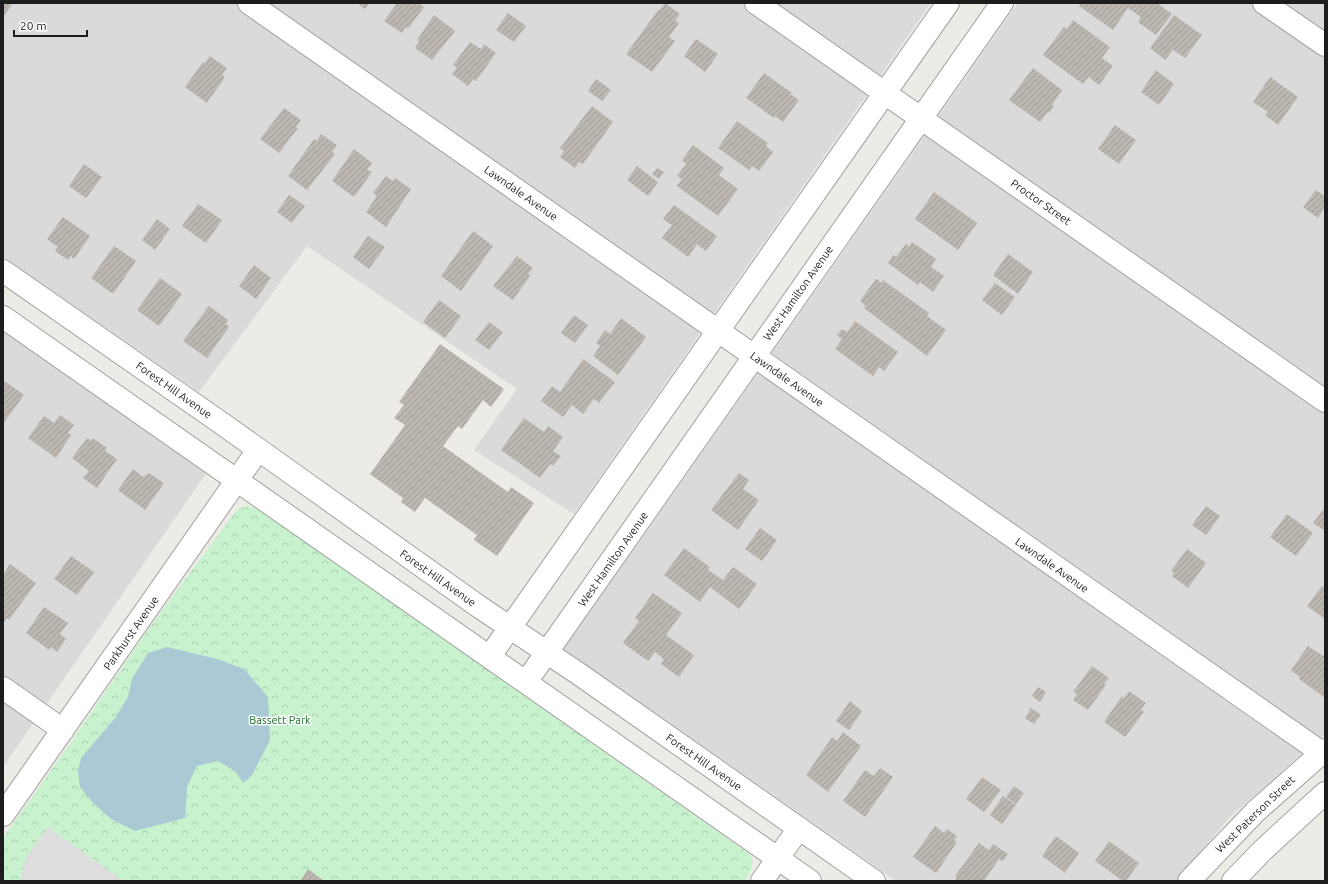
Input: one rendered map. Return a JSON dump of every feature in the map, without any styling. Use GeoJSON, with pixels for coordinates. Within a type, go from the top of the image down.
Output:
{"type":"FeatureCollection","features":[{"type":"Feature","properties":{"kind":"street","name":"Lawndale Avenue"},"geometry":{"type":"LineString","coordinates":[[249,3],[1324,753]]}},
{"type":"Feature","properties":{"kind":"street","name":"Proctor Street"},"geometry":{"type":"LineString","coordinates":[[756,3],[1325,401]]}},
{"type":"Feature","properties":{"kind":"street"},"geometry":{"type":"LineString","coordinates":[[490,656],[948,3]]}},
{"type":"Feature","properties":{"kind":"street","name":"West Hamilton Avenue"},"geometry":{"type":"LineString","coordinates":[[526,682],[1002,3]]}},
{"type":"Feature","properties":{"kind":"street"},"geometry":{"type":"LineString","coordinates":[[1264,3],[1325,46]]}},
{"type":"Feature","properties":{"kind":"street","name":"Forest Hill Avenue"},"geometry":{"type":"LineString","coordinates":[[3,271],[510,628],[874,881]]}},
{"type":"Feature","properties":{"kind":"street"},"geometry":{"type":"LineString","coordinates":[[3,317],[810,881]]}},
{"type":"Feature","properties":{"kind":"street","name":"Parkhurst Avenue"},"geometry":{"type":"LineString","coordinates":[[3,815],[258,450]]}},
{"type":"Feature","properties":{"kind":"street"},"geometry":{"type":"LineString","coordinates":[[3,688],[63,730]]}},
{"type":"Feature","properties":{"kind":"street","name":"West Paterson Street"},"geometry":{"type":"LineString","coordinates":[[1188,881],[1256,811],[1324,753]]}},
{"type":"Feature","properties":{"kind":"street"},"geometry":{"type":"LineString","coordinates":[[1233,881],[1263,850],[1325,793]]}},
{"type":"Feature","properties":{"kind":"street"},"geometry":{"type":"LineString","coordinates":[[762,881],[799,828]]}},
{"type":"Feature","properties":{"kind":"shaded area"},"geometry":{"type":"Polygon","coordinates":[[[3,3],[931,3],[574,514],[474,450],[517,389],[307,246],[199,392],[3,257],[3,3]]]}},
{"type":"Feature","properties":{"kind":"shaded area"},"geometry":{"type":"Polygon","coordinates":[[[1018,3],[1325,3],[1325,735],[1230,817],[1176,881],[896,881],[564,649],[1018,3]]]}},
{"type":"Feature","properties":{"kind":"shaded area"},"geometry":{"type":"Polygon","coordinates":[[[3,329],[207,472],[3,767],[3,329]]]}},
{"type":"Feature","properties":{"kind":"shaded area"},"geometry":{"type":"Polygon","coordinates":[[[48,827],[123,881],[21,881],[25,859],[48,827]]]}},
{"type":"Feature","properties":{"kind":"green space","name":"Bassett Park"},"geometry":{"type":"Polygon","coordinates":[[[248,506],[261,511],[748,853],[751,856],[753,863],[751,871],[744,881],[3,881],[3,838],[72,741],[154,621],[236,511],[239,508],[248,506]]]}},
{"type":"Feature","properties":{"kind":"water"},"geometry":{"type":"Polygon","coordinates":[[[167,647],[217,659],[244,669],[268,697],[270,740],[252,775],[243,783],[235,771],[218,761],[197,766],[187,787],[185,818],[135,831],[111,819],[94,804],[80,787],[78,771],[81,758],[115,718],[128,697],[132,679],[148,653],[167,647]]]}},
{"type":"Feature","properties":{"kind":"building"},"geometry":{"type":"Polygon","coordinates":[[[3,3],[13,3],[3,17],[3,3]]]}},
{"type":"Feature","properties":{"kind":"building"},"geometry":{"type":"Polygon","coordinates":[[[357,3],[369,3],[365,9],[357,3]]]}},
{"type":"Feature","properties":{"kind":"building"},"geometry":{"type":"Polygon","coordinates":[[[397,3],[418,3],[424,7],[408,29],[406,27],[402,33],[384,21],[397,3]]]}},
{"type":"Feature","properties":{"kind":"building"},"geometry":{"type":"Polygon","coordinates":[[[665,3],[680,14],[675,21],[679,23],[669,37],[675,41],[652,72],[626,54],[665,3]]]}},
{"type":"Feature","properties":{"kind":"building"},"geometry":{"type":"Polygon","coordinates":[[[1081,3],[1157,3],[1172,14],[1156,35],[1138,22],[1141,17],[1128,8],[1113,30],[1079,6],[1081,3]]]}},
{"type":"Feature","properties":{"kind":"building"},"geometry":{"type":"Polygon","coordinates":[[[508,13],[526,26],[514,42],[496,30],[508,13]]]}},
{"type":"Feature","properties":{"kind":"building"},"geometry":{"type":"Polygon","coordinates":[[[434,15],[455,31],[432,60],[415,48],[419,42],[417,40],[434,15]]]}},
{"type":"Feature","properties":{"kind":"building"},"geometry":{"type":"Polygon","coordinates":[[[1174,15],[1202,35],[1185,58],[1173,50],[1165,60],[1150,48],[1174,15]]]}},
{"type":"Feature","properties":{"kind":"building"},"geometry":{"type":"Polygon","coordinates":[[[1073,20],[1110,47],[1102,58],[1113,66],[1099,85],[1089,77],[1083,84],[1043,55],[1064,27],[1067,29],[1073,20]]]}},
{"type":"Feature","properties":{"kind":"building"},"geometry":{"type":"Polygon","coordinates":[[[696,39],[718,54],[705,72],[684,56],[696,39]]]}},
{"type":"Feature","properties":{"kind":"building"},"geometry":{"type":"Polygon","coordinates":[[[470,42],[481,49],[484,44],[496,53],[476,81],[473,79],[468,86],[452,74],[457,68],[453,65],[470,42]]]}},
{"type":"Feature","properties":{"kind":"building"},"geometry":{"type":"Polygon","coordinates":[[[210,56],[227,68],[222,75],[225,77],[207,103],[185,87],[203,62],[205,63],[210,56]]]}},
{"type":"Feature","properties":{"kind":"building"},"geometry":{"type":"Polygon","coordinates":[[[1033,68],[1062,90],[1052,105],[1054,106],[1040,122],[1009,100],[1033,68]]]}},
{"type":"Feature","properties":{"kind":"building"},"geometry":{"type":"Polygon","coordinates":[[[1156,70],[1174,84],[1159,105],[1141,92],[1156,70]]]}},
{"type":"Feature","properties":{"kind":"building"},"geometry":{"type":"Polygon","coordinates":[[[764,73],[792,93],[790,94],[799,100],[783,122],[775,116],[774,118],[746,98],[764,73]]]}},
{"type":"Feature","properties":{"kind":"building"},"geometry":{"type":"Polygon","coordinates":[[[1270,77],[1298,97],[1278,125],[1265,115],[1268,112],[1253,102],[1270,77]]]}},
{"type":"Feature","properties":{"kind":"building"},"geometry":{"type":"Polygon","coordinates":[[[596,79],[611,90],[602,101],[588,91],[596,79]]]}},
{"type":"Feature","properties":{"kind":"building"},"geometry":{"type":"Polygon","coordinates":[[[592,106],[613,122],[583,164],[579,162],[575,168],[560,157],[564,151],[560,148],[592,106]]]}},
{"type":"Feature","properties":{"kind":"building"},"geometry":{"type":"Polygon","coordinates":[[[284,108],[301,120],[296,127],[298,128],[279,153],[260,139],[284,108]]]}},
{"type":"Feature","properties":{"kind":"building"},"geometry":{"type":"Polygon","coordinates":[[[737,121],[768,143],[766,146],[773,152],[759,171],[752,166],[749,170],[718,148],[737,121]]]}},
{"type":"Feature","properties":{"kind":"building"},"geometry":{"type":"Polygon","coordinates":[[[1115,125],[1136,140],[1119,164],[1098,149],[1115,125]]]}},
{"type":"Feature","properties":{"kind":"building"},"geometry":{"type":"Polygon","coordinates":[[[321,134],[337,145],[332,152],[335,154],[307,190],[288,176],[314,139],[317,141],[321,134]]]}},
{"type":"Feature","properties":{"kind":"building"},"geometry":{"type":"Polygon","coordinates":[[[693,145],[724,168],[719,175],[738,189],[718,216],[677,186],[682,179],[677,176],[686,164],[682,160],[693,145]]]}},
{"type":"Feature","properties":{"kind":"building"},"geometry":{"type":"Polygon","coordinates":[[[354,149],[372,163],[367,170],[372,172],[354,197],[332,181],[354,149]]]}},
{"type":"Feature","properties":{"kind":"building"},"geometry":{"type":"Polygon","coordinates":[[[84,164],[102,177],[86,198],[69,186],[84,164]]]}},
{"type":"Feature","properties":{"kind":"building"},"geometry":{"type":"Polygon","coordinates":[[[637,166],[658,182],[648,196],[627,180],[637,166]]]}},
{"type":"Feature","properties":{"kind":"building"},"geometry":{"type":"Polygon","coordinates":[[[657,168],[664,172],[659,179],[652,174],[657,168]]]}},
{"type":"Feature","properties":{"kind":"building"},"geometry":{"type":"Polygon","coordinates":[[[386,176],[393,181],[395,178],[411,189],[386,227],[366,212],[377,196],[373,193],[386,176]]]}},
{"type":"Feature","properties":{"kind":"building"},"geometry":{"type":"Polygon","coordinates":[[[1316,190],[1325,196],[1325,207],[1318,218],[1303,207],[1316,190]]]}},
{"type":"Feature","properties":{"kind":"building"},"geometry":{"type":"Polygon","coordinates":[[[934,192],[977,223],[958,250],[915,219],[934,192]]]}},
{"type":"Feature","properties":{"kind":"building"},"geometry":{"type":"Polygon","coordinates":[[[289,195],[305,206],[292,223],[277,212],[289,195]]]}},
{"type":"Feature","properties":{"kind":"building"},"geometry":{"type":"Polygon","coordinates":[[[198,204],[222,220],[206,243],[182,226],[198,204]]]}},
{"type":"Feature","properties":{"kind":"building"},"geometry":{"type":"Polygon","coordinates":[[[674,205],[717,236],[706,251],[697,244],[688,257],[662,238],[672,225],[663,219],[674,205]]]}},
{"type":"Feature","properties":{"kind":"building"},"geometry":{"type":"Polygon","coordinates":[[[63,217],[90,236],[74,259],[71,256],[68,260],[55,251],[58,247],[47,239],[63,217]]]}},
{"type":"Feature","properties":{"kind":"building"},"geometry":{"type":"Polygon","coordinates":[[[157,219],[170,229],[155,250],[142,240],[157,219]]]}},
{"type":"Feature","properties":{"kind":"building"},"geometry":{"type":"Polygon","coordinates":[[[473,231],[493,246],[461,291],[441,276],[473,231]]]}},
{"type":"Feature","properties":{"kind":"building"},"geometry":{"type":"Polygon","coordinates":[[[368,236],[385,247],[369,269],[353,257],[368,236]]]}},
{"type":"Feature","properties":{"kind":"building"},"geometry":{"type":"Polygon","coordinates":[[[912,242],[936,259],[931,267],[944,276],[933,292],[920,282],[918,285],[888,263],[893,255],[896,257],[906,244],[909,246],[912,242]]]}},
{"type":"Feature","properties":{"kind":"building"},"geometry":{"type":"Polygon","coordinates":[[[114,246],[136,261],[113,294],[91,278],[114,246]]]}},
{"type":"Feature","properties":{"kind":"building"},"geometry":{"type":"Polygon","coordinates":[[[1008,254],[1033,272],[1018,294],[993,275],[1008,254]]]}},
{"type":"Feature","properties":{"kind":"building"},"geometry":{"type":"Polygon","coordinates":[[[517,256],[533,268],[528,274],[530,276],[513,300],[493,286],[517,256]]]}},
{"type":"Feature","properties":{"kind":"building"},"geometry":{"type":"Polygon","coordinates":[[[254,265],[271,278],[256,299],[239,286],[254,265]]]}},
{"type":"Feature","properties":{"kind":"building"},"geometry":{"type":"Polygon","coordinates":[[[160,278],[182,294],[159,326],[137,310],[160,278]]]}},
{"type":"Feature","properties":{"kind":"building"},"geometry":{"type":"Polygon","coordinates":[[[876,279],[882,283],[883,280],[929,313],[927,316],[946,330],[927,356],[864,308],[866,306],[860,301],[876,279]]]}},
{"type":"Feature","properties":{"kind":"building"},"geometry":{"type":"Polygon","coordinates":[[[995,283],[1015,297],[1002,315],[982,300],[995,283]]]}},
{"type":"Feature","properties":{"kind":"building"},"geometry":{"type":"Polygon","coordinates":[[[439,300],[461,316],[445,338],[423,322],[439,300]]]}},
{"type":"Feature","properties":{"kind":"building"},"geometry":{"type":"Polygon","coordinates":[[[209,306],[228,320],[226,324],[229,327],[207,358],[183,341],[209,306]]]}},
{"type":"Feature","properties":{"kind":"building"},"geometry":{"type":"Polygon","coordinates":[[[574,315],[588,325],[575,343],[561,333],[574,315]]]}},
{"type":"Feature","properties":{"kind":"building"},"geometry":{"type":"Polygon","coordinates":[[[621,318],[646,337],[618,375],[593,356],[600,346],[596,343],[605,330],[610,334],[621,318]]]}},
{"type":"Feature","properties":{"kind":"building"},"geometry":{"type":"Polygon","coordinates":[[[855,321],[898,352],[884,371],[879,367],[873,376],[835,349],[842,339],[837,335],[842,329],[847,332],[855,321]]]}},
{"type":"Feature","properties":{"kind":"building"},"geometry":{"type":"Polygon","coordinates":[[[489,322],[503,332],[489,350],[475,340],[489,322]]]}},
{"type":"Feature","properties":{"kind":"building"},"geometry":{"type":"Polygon","coordinates":[[[440,344],[504,389],[491,407],[483,400],[462,429],[458,426],[443,446],[508,492],[511,487],[534,503],[497,556],[474,540],[477,535],[425,498],[415,512],[401,502],[403,498],[370,474],[405,425],[394,418],[404,405],[399,402],[440,344]]]}},
{"type":"Feature","properties":{"kind":"building"},"geometry":{"type":"Polygon","coordinates":[[[583,359],[615,382],[599,403],[594,399],[583,414],[572,405],[563,417],[541,401],[552,386],[560,392],[583,359]]]}},
{"type":"Feature","properties":{"kind":"building"},"geometry":{"type":"Polygon","coordinates":[[[3,380],[24,395],[3,424],[3,380]]]}},
{"type":"Feature","properties":{"kind":"building"},"geometry":{"type":"Polygon","coordinates":[[[60,415],[74,425],[68,433],[71,435],[56,458],[28,438],[44,416],[54,423],[60,415]]]}},
{"type":"Feature","properties":{"kind":"building"},"geometry":{"type":"Polygon","coordinates":[[[524,418],[544,432],[548,426],[563,437],[553,451],[561,456],[553,466],[550,464],[540,478],[501,450],[524,418]]]}},
{"type":"Feature","properties":{"kind":"building"},"geometry":{"type":"Polygon","coordinates":[[[87,438],[91,441],[93,438],[107,448],[105,451],[117,459],[97,488],[83,478],[89,471],[72,458],[87,438]]]}},
{"type":"Feature","properties":{"kind":"building"},"geometry":{"type":"Polygon","coordinates":[[[133,469],[143,477],[149,473],[164,483],[145,510],[118,490],[133,469]]]}},
{"type":"Feature","properties":{"kind":"building"},"geometry":{"type":"Polygon","coordinates":[[[739,473],[749,480],[743,489],[759,500],[738,530],[711,510],[739,473]]]}},
{"type":"Feature","properties":{"kind":"building"},"geometry":{"type":"Polygon","coordinates":[[[1206,506],[1220,516],[1206,535],[1192,525],[1206,506]]]}},
{"type":"Feature","properties":{"kind":"building"},"geometry":{"type":"Polygon","coordinates":[[[1325,507],[1325,531],[1313,523],[1325,507]]]}},
{"type":"Feature","properties":{"kind":"building"},"geometry":{"type":"Polygon","coordinates":[[[1287,514],[1313,533],[1296,556],[1270,537],[1287,514]]]}},
{"type":"Feature","properties":{"kind":"building"},"geometry":{"type":"Polygon","coordinates":[[[760,528],[777,540],[762,561],[745,549],[760,528]]]}},
{"type":"Feature","properties":{"kind":"building"},"geometry":{"type":"Polygon","coordinates":[[[684,548],[710,567],[708,570],[723,580],[733,567],[757,584],[739,609],[710,587],[700,602],[664,575],[684,548]]]}},
{"type":"Feature","properties":{"kind":"building"},"geometry":{"type":"Polygon","coordinates":[[[1187,549],[1206,563],[1188,588],[1172,576],[1174,573],[1171,571],[1187,549]]]}},
{"type":"Feature","properties":{"kind":"building"},"geometry":{"type":"Polygon","coordinates":[[[71,556],[94,572],[77,595],[54,579],[71,556]]]}},
{"type":"Feature","properties":{"kind":"building"},"geometry":{"type":"Polygon","coordinates":[[[10,564],[36,583],[9,620],[7,618],[3,623],[3,575],[10,564]]]}},
{"type":"Feature","properties":{"kind":"building"},"geometry":{"type":"Polygon","coordinates":[[[1322,586],[1325,588],[1325,619],[1307,606],[1322,586]]]}},
{"type":"Feature","properties":{"kind":"building"},"geometry":{"type":"Polygon","coordinates":[[[653,593],[682,613],[666,635],[694,655],[679,677],[661,664],[664,659],[655,652],[648,661],[623,643],[639,621],[635,618],[653,593]]]}},
{"type":"Feature","properties":{"kind":"building"},"geometry":{"type":"Polygon","coordinates":[[[44,607],[68,623],[60,634],[66,639],[57,652],[51,647],[49,650],[26,633],[44,607]]]}},
{"type":"Feature","properties":{"kind":"building"},"geometry":{"type":"Polygon","coordinates":[[[1308,646],[1325,657],[1323,660],[1325,662],[1324,697],[1299,679],[1300,677],[1291,670],[1308,646]]]}},
{"type":"Feature","properties":{"kind":"building"},"geometry":{"type":"Polygon","coordinates":[[[1092,666],[1109,678],[1104,684],[1106,685],[1088,710],[1073,700],[1077,694],[1073,692],[1092,666]]]}},
{"type":"Feature","properties":{"kind":"building"},"geometry":{"type":"Polygon","coordinates":[[[1038,687],[1046,692],[1040,702],[1032,696],[1038,687]]]}},
{"type":"Feature","properties":{"kind":"building"},"geometry":{"type":"Polygon","coordinates":[[[1129,691],[1146,703],[1141,710],[1144,712],[1125,737],[1104,722],[1122,696],[1124,698],[1129,691]]]}},
{"type":"Feature","properties":{"kind":"building"},"geometry":{"type":"Polygon","coordinates":[[[850,701],[862,711],[849,730],[836,721],[850,701]]]}},
{"type":"Feature","properties":{"kind":"building"},"geometry":{"type":"Polygon","coordinates":[[[1031,708],[1041,715],[1034,724],[1025,718],[1031,708]]]}},
{"type":"Feature","properties":{"kind":"building"},"geometry":{"type":"Polygon","coordinates":[[[843,732],[861,746],[828,792],[806,775],[832,737],[837,741],[843,732]]]}},
{"type":"Feature","properties":{"kind":"building"},"geometry":{"type":"Polygon","coordinates":[[[880,768],[893,777],[865,817],[843,801],[865,770],[874,776],[880,768]]]}},
{"type":"Feature","properties":{"kind":"building"},"geometry":{"type":"Polygon","coordinates":[[[982,777],[1001,790],[984,812],[966,799],[982,777]]]}},
{"type":"Feature","properties":{"kind":"building"},"geometry":{"type":"Polygon","coordinates":[[[1014,786],[1024,793],[1016,804],[1006,797],[1014,786]]]}},
{"type":"Feature","properties":{"kind":"building"},"geometry":{"type":"Polygon","coordinates":[[[1003,796],[1016,805],[1002,824],[990,815],[1003,796]]]}},
{"type":"Feature","properties":{"kind":"building"},"geometry":{"type":"Polygon","coordinates":[[[935,826],[944,833],[947,829],[957,836],[954,840],[957,842],[936,873],[913,857],[935,826]]]}},
{"type":"Feature","properties":{"kind":"building"},"geometry":{"type":"Polygon","coordinates":[[[1056,836],[1079,853],[1065,873],[1042,856],[1056,836]]]}},
{"type":"Feature","properties":{"kind":"building"},"geometry":{"type":"Polygon","coordinates":[[[1109,841],[1139,863],[1126,881],[1123,881],[1095,861],[1109,841]]]}},
{"type":"Feature","properties":{"kind":"building"},"geometry":{"type":"Polygon","coordinates":[[[979,843],[989,850],[993,844],[1008,854],[1003,861],[999,859],[984,881],[955,881],[957,878],[955,876],[979,843]]]}},
{"type":"Feature","properties":{"kind":"building"},"geometry":{"type":"Polygon","coordinates":[[[308,869],[324,881],[300,881],[308,869]]]}}]}
